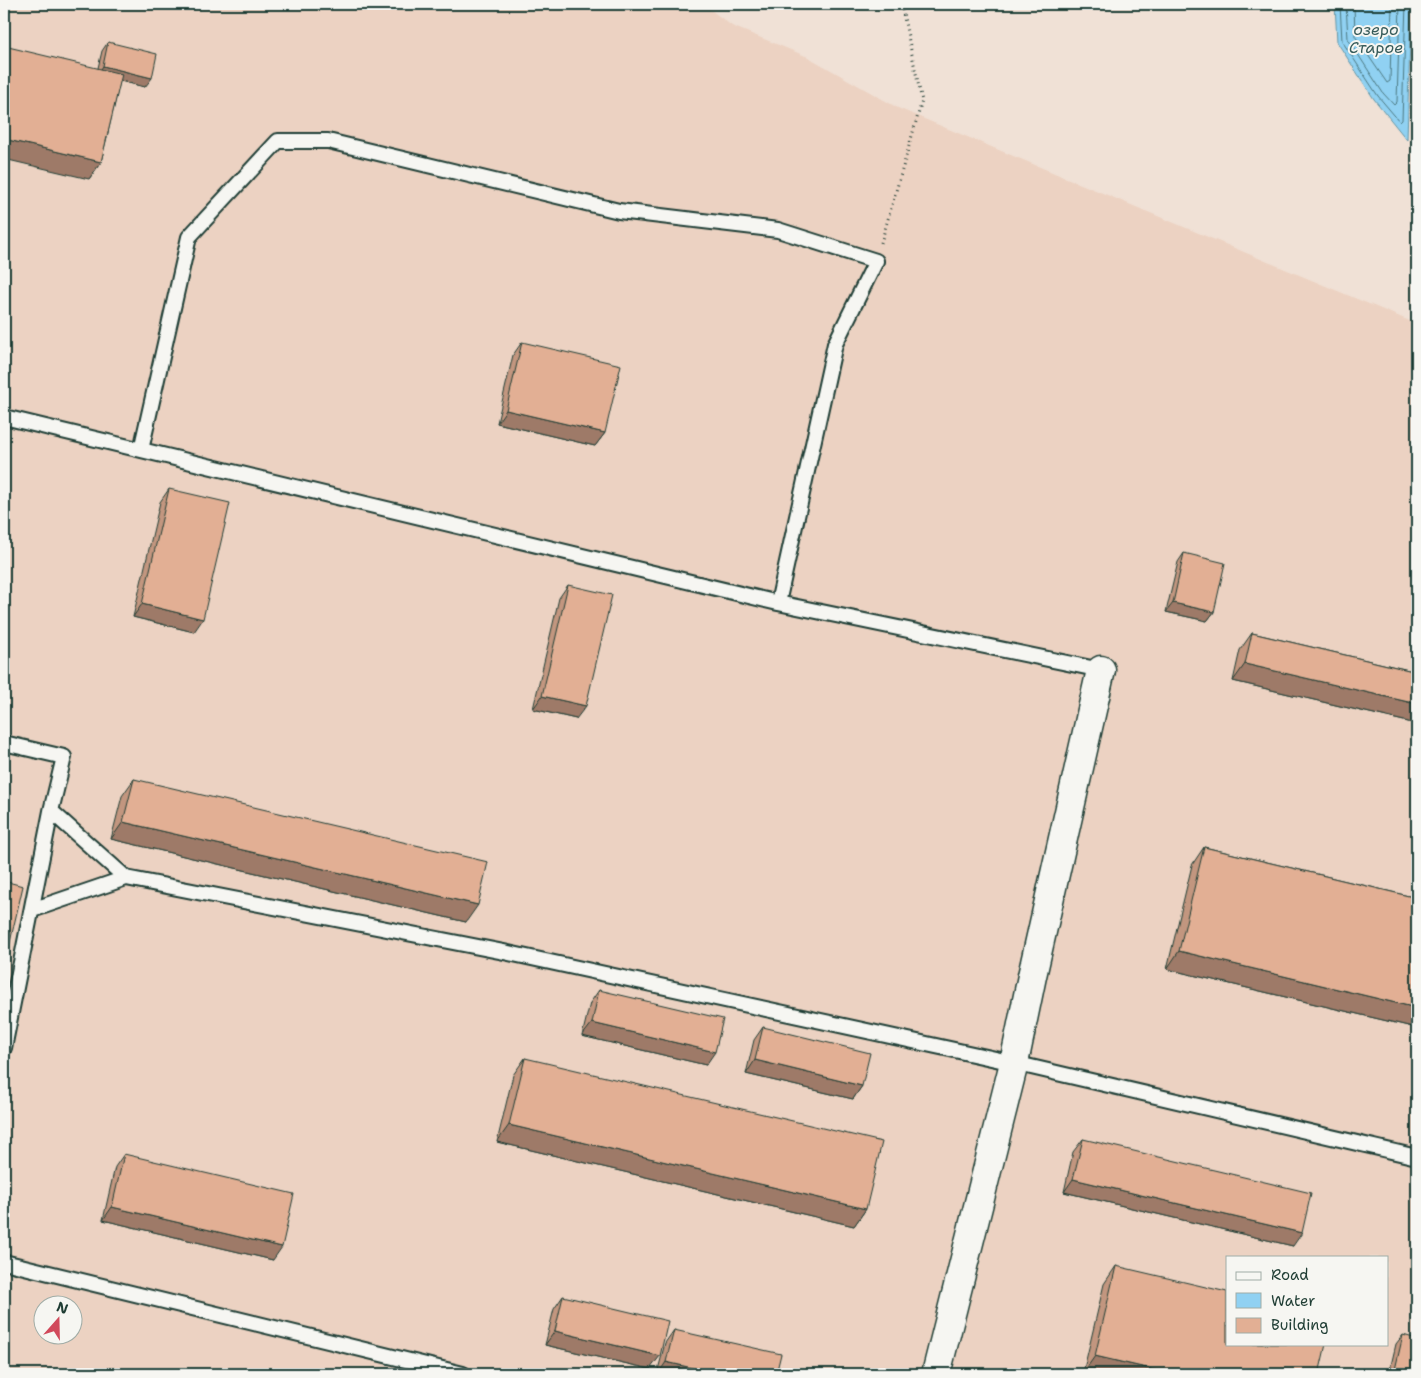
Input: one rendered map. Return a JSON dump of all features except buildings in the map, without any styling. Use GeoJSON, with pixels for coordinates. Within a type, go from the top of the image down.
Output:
{"type":"FeatureCollection","features":[{"type":"Feature","properties":{"kind":"street"},"geometry":{"type":"LineString","coordinates":[[936,1374],[1014,1063],[1101,670]]}},
{"type":"Feature","properties":{"kind":"lane"},"geometry":{"type":"LineString","coordinates":[[140,450],[190,237],[278,141],[328,141],[620,212],[778,230],[876,262],[835,344],[778,603]]}},
{"type":"Feature","properties":{"kind":"lane"},"geometry":{"type":"LineString","coordinates":[[4,417],[778,603],[1101,670]]}},
{"type":"Feature","properties":{"kind":"lane"},"geometry":{"type":"LineString","coordinates":[[4,743],[64,757],[51,811],[4,1048]]}},
{"type":"Feature","properties":{"kind":"lane"},"geometry":{"type":"LineString","coordinates":[[51,811],[126,878]]}},
{"type":"Feature","properties":{"kind":"lane"},"geometry":{"type":"LineString","coordinates":[[32,910],[126,878],[504,952],[1014,1063],[1417,1157]]}},
{"type":"Feature","properties":{"kind":"lane"},"geometry":{"type":"LineString","coordinates":[[4,1262],[463,1374]]}},
{"type":"Feature","properties":{"kind":"path"},"geometry":{"type":"LineString","coordinates":[[876,262],[922,101],[901,4]]}},
{"type":"Feature","properties":{"kind":"shaded area"},"geometry":{"type":"Polygon","coordinates":[[[4,4],[703,4],[732,26],[808,57],[898,108],[1417,324],[1417,1374],[4,1374],[4,4]]]}},
{"type":"Feature","properties":{"kind":"water","name":"озеро Старое"},"geometry":{"type":"Polygon","coordinates":[[[1335,4],[1411,4],[1407,140],[1374,99],[1337,42],[1335,4]]]}}]}
